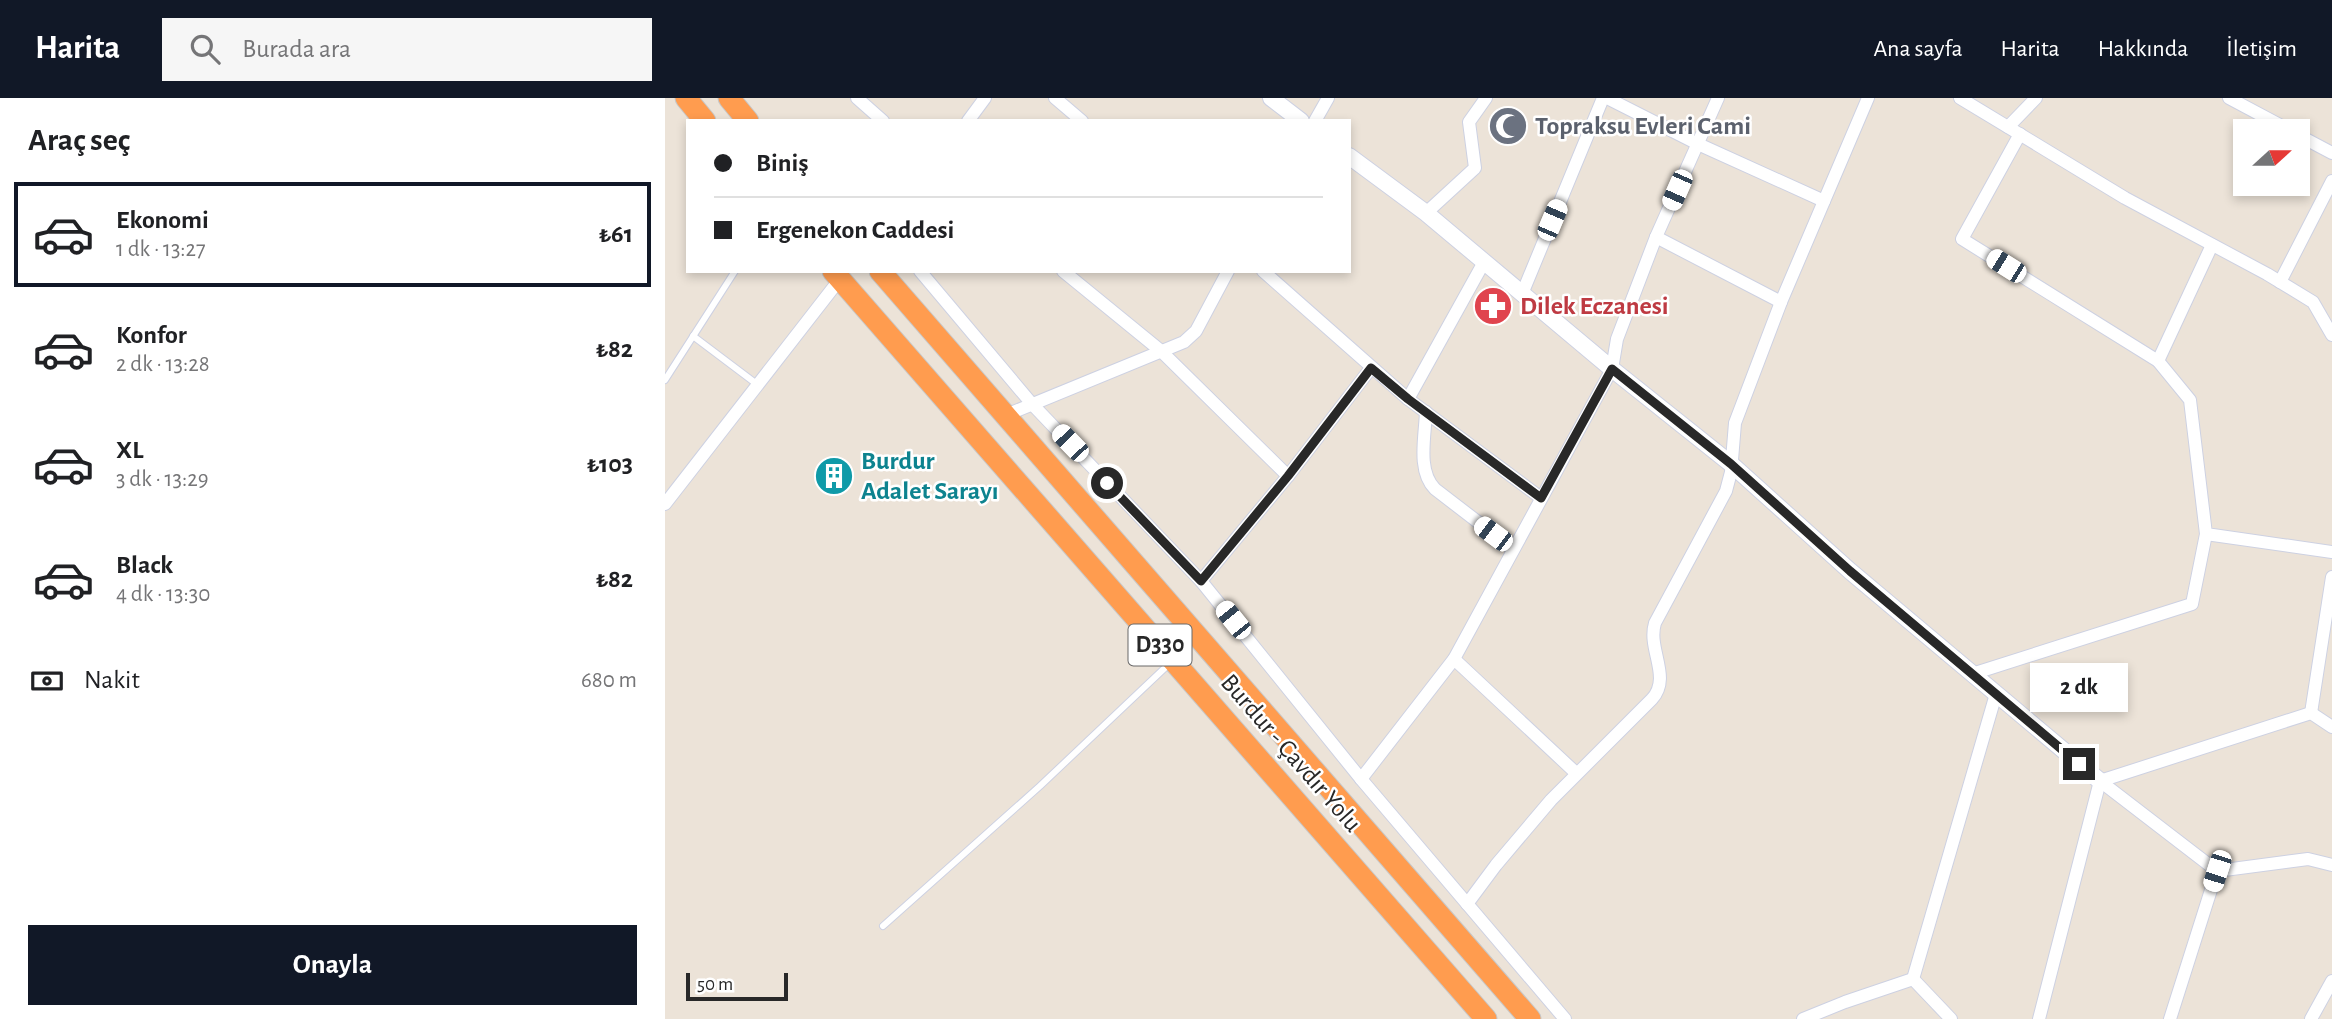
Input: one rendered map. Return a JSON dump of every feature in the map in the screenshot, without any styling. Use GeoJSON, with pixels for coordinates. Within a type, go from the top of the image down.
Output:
{"type":"FeatureCollection","features":[{"type":"Feature","properties":{"kind":"highway"},"geometry":{"type":"LineString","coordinates":[[686,98],[703,119]]}},
{"type":"Feature","properties":{"kind":"highway"},"geometry":{"type":"LineString","coordinates":[[729,98],[746,119]]}},
{"type":"Feature","properties":{"kind":"highway","name":"Burdur - Çavdır Yolu"},"geometry":{"type":"LineString","coordinates":[[882,273],[1530,1019]]}},
{"type":"Feature","properties":{"kind":"highway","name":"Burdur - Çavdır Yolu"},"geometry":{"type":"LineString","coordinates":[[837,275],[1486,1019]]}},
{"type":"Feature","properties":{"kind":"street"},"geometry":{"type":"LineString","coordinates":[[857,98],[881,119]]}},
{"type":"Feature","properties":{"kind":"street"},"geometry":{"type":"LineString","coordinates":[[969,119],[985,98]]}},
{"type":"Feature","properties":{"kind":"street"},"geometry":{"type":"LineString","coordinates":[[1055,98],[1080,119]]}},
{"type":"Feature","properties":{"kind":"street"},"geometry":{"type":"LineString","coordinates":[[1271,98],[1298,119]]}},
{"type":"Feature","properties":{"kind":"street"},"geometry":{"type":"LineString","coordinates":[[1316,119],[1328,98]]}},
{"type":"Feature","properties":{"kind":"street"},"geometry":{"type":"LineString","coordinates":[[1426,213],[1475,168],[1469,122],[1486,98]]}},
{"type":"Feature","properties":{"kind":"street"},"geometry":{"type":"LineString","coordinates":[[1522,294],[1605,98],[1697,144],[1824,201]]}},
{"type":"Feature","properties":{"kind":"street"},"geometry":{"type":"LineString","coordinates":[[1361,779],[1454,659],[1612,369],[1617,339],[1656,237],[1718,98]]}},
{"type":"Feature","properties":{"kind":"street"},"geometry":{"type":"LineString","coordinates":[[1467,904],[1527,827],[1658,690],[1660,672],[1653,642],[1655,623],[1722,501],[1729,481],[1735,423],[1781,302],[1868,98]]}},
{"type":"Feature","properties":{"kind":"street"},"geometry":{"type":"LineString","coordinates":[[1960,98],[2125,198],[2313,302],[2332,335]]}},
{"type":"Feature","properties":{"kind":"street"},"geometry":{"type":"LineString","coordinates":[[2008,127],[2036,98]]}},
{"type":"Feature","properties":{"kind":"street"},"geometry":{"type":"LineString","coordinates":[[2229,98],[2268,119]]}},
{"type":"Feature","properties":{"kind":"street"},"geometry":{"type":"LineString","coordinates":[[1972,674],[2192,604],[2206,534],[2190,400],[2158,361],[1962,239],[2020,134]]}},
{"type":"Feature","properties":{"kind":"street"},"geometry":{"type":"LineString","coordinates":[[2310,141],[2332,153]]}},
{"type":"Feature","properties":{"kind":"street"},"geometry":{"type":"LineString","coordinates":[[1351,157],[1426,213],[1612,369],[1731,464],[1850,571],[1972,674],[2100,781],[2217,871],[2308,859],[2332,865]]}},
{"type":"Feature","properties":{"kind":"street"},"geometry":{"type":"LineString","coordinates":[[2280,282],[2332,181]]}},
{"type":"Feature","properties":{"kind":"street"},"geometry":{"type":"LineString","coordinates":[[1656,237],[1781,302]]}},
{"type":"Feature","properties":{"kind":"street"},"geometry":{"type":"LineString","coordinates":[[2158,361],[2212,245]]}},
{"type":"Feature","properties":{"kind":"street"},"geometry":{"type":"LineString","coordinates":[[1408,399],[1483,261]]}},
{"type":"Feature","properties":{"kind":"street"},"geometry":{"type":"LineString","coordinates":[[922,273],[1032,404],[1201,581],[1361,779],[1565,1019]]}},
{"type":"Feature","properties":{"kind":"street"},"geometry":{"type":"LineString","coordinates":[[1065,273],[1161,351],[1288,476]]}},
{"type":"Feature","properties":{"kind":"street"},"geometry":{"type":"LineString","coordinates":[[1006,415],[1184,342],[1196,331],[1227,273]]}},
{"type":"Feature","properties":{"kind":"street"},"geometry":{"type":"LineString","coordinates":[[1265,273],[1408,399],[1541,498]]}},
{"type":"Feature","properties":{"kind":"street"},"geometry":{"type":"LineString","coordinates":[[666,502],[758,385],[837,275]]}},
{"type":"Feature","properties":{"kind":"street"},"geometry":{"type":"LineString","coordinates":[[1201,581],[1288,476],[1371,368]]}},
{"type":"Feature","properties":{"kind":"street"},"geometry":{"type":"LineString","coordinates":[[1426,412],[1424,471],[1427,481],[1513,549]]}},
{"type":"Feature","properties":{"kind":"street"},"geometry":{"type":"LineString","coordinates":[[2206,534],[2332,552]]}},
{"type":"Feature","properties":{"kind":"street"},"geometry":{"type":"LineString","coordinates":[[2311,713],[2330,610],[2332,578]]}},
{"type":"Feature","properties":{"kind":"street"},"geometry":{"type":"LineString","coordinates":[[1454,659],[1576,773]]}},
{"type":"Feature","properties":{"kind":"street"},"geometry":{"type":"LineString","coordinates":[[1913,979],[1996,694]]}},
{"type":"Feature","properties":{"kind":"street"},"geometry":{"type":"LineString","coordinates":[[2311,713],[2332,727]]}},
{"type":"Feature","properties":{"kind":"street"},"geometry":{"type":"LineString","coordinates":[[2100,781],[2311,713]]}},
{"type":"Feature","properties":{"kind":"street"},"geometry":{"type":"LineString","coordinates":[[2039,1019],[2100,781]]}},
{"type":"Feature","properties":{"kind":"street"},"geometry":{"type":"LineString","coordinates":[[2170,1019],[2217,871]]}},
{"type":"Feature","properties":{"kind":"street"},"geometry":{"type":"LineString","coordinates":[[1803,1019],[1913,979]]}},
{"type":"Feature","properties":{"kind":"street"},"geometry":{"type":"LineString","coordinates":[[1913,979],[1951,1019]]}},
{"type":"Feature","properties":{"kind":"street"},"geometry":{"type":"LineString","coordinates":[[2311,1019],[2332,981]]}},
{"type":"Feature","properties":{"kind":"lane"},"geometry":{"type":"LineString","coordinates":[[665,380],[735,273]]}},
{"type":"Feature","properties":{"kind":"lane"},"geometry":{"type":"LineString","coordinates":[[693,336],[758,385]]}},
{"type":"Feature","properties":{"kind":"lane"},"geometry":{"type":"LineString","coordinates":[[883,926],[1039,786],[1173,660]]}},
{"type":"Feature","properties":{"kind":"place","name":"Topraksu Evleri Cami"},"geometry":{"type":"Point","coordinates":[1508,126]}},
{"type":"Feature","properties":{"kind":"place","name":"Dilek Eczanesi"},"geometry":{"type":"Point","coordinates":[1493,306]}},
{"type":"Feature","properties":{"kind":"place","name":"Burdur Adalet Sarayı"},"geometry":{"type":"Point","coordinates":[834,476]}},
{"type":"Feature","properties":{"kind":"route"},"geometry":{"type":"LineString","coordinates":[[1107,483],[1201,581],[1288,476],[1371,368],[1408,399],[1541,498],[1612,369],[1731,464],[1850,571],[2079,764]]}}]}
